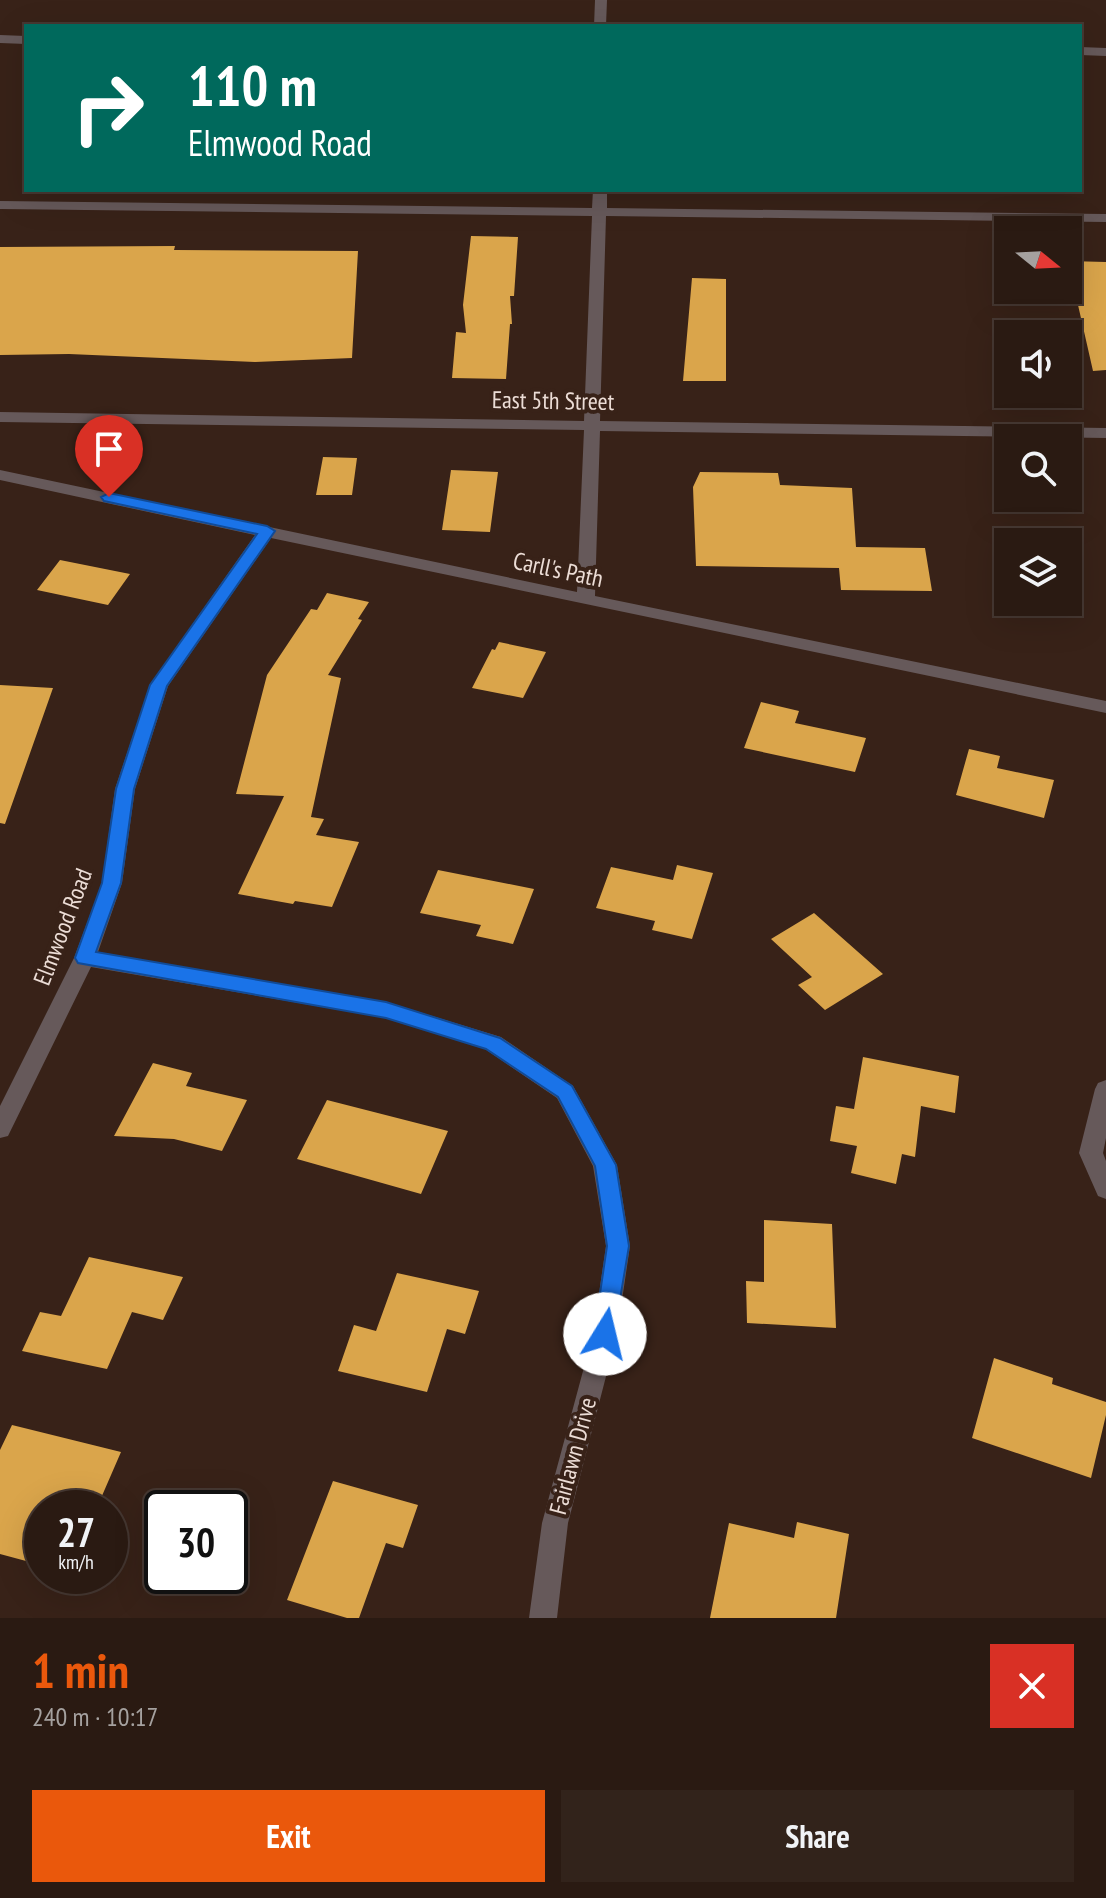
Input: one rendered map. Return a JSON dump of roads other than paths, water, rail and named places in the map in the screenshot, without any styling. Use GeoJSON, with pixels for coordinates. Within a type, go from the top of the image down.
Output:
{"type":"FeatureCollection","features":[{"type":"Feature","properties":{"kind":"street"},"geometry":{"type":"LineString","coordinates":[[600,24],[601,0]]}},
{"type":"Feature","properties":{"kind":"street"},"geometry":{"type":"LineString","coordinates":[[0,39],[24,40]]}},
{"type":"Feature","properties":{"kind":"street"},"geometry":{"type":"LineString","coordinates":[[1082,51],[1106,52]]}},
{"type":"Feature","properties":{"kind":"street"},"geometry":{"type":"LineString","coordinates":[[586,600],[600,192]]}},
{"type":"Feature","properties":{"kind":"street"},"geometry":{"type":"LineString","coordinates":[[0,205],[1106,218]]}},
{"type":"Feature","properties":{"kind":"street","name":"East 5th Street"},"geometry":{"type":"LineString","coordinates":[[0,417],[1106,433]]}},
{"type":"Feature","properties":{"kind":"street","name":"Carll's Path"},"geometry":{"type":"LineString","coordinates":[[0,475],[1106,707]]}},
{"type":"Feature","properties":{"kind":"street","name":"Elmwood Road"},"geometry":{"type":"LineString","coordinates":[[0,1129],[85,958],[112,883],[125,789],[159,685],[267,531]]}},
{"type":"Feature","properties":{"kind":"street","name":"Fairlawn Drive"},"geometry":{"type":"LineString","coordinates":[[85,958],[386,1010],[493,1043],[565,1092],[605,1165],[618,1246],[605,1334],[555,1523],[543,1618]]}},
{"type":"Feature","properties":{"kind":"street"},"geometry":{"type":"LineString","coordinates":[[1106,1089],[1091,1153],[1106,1189]]}}]}
